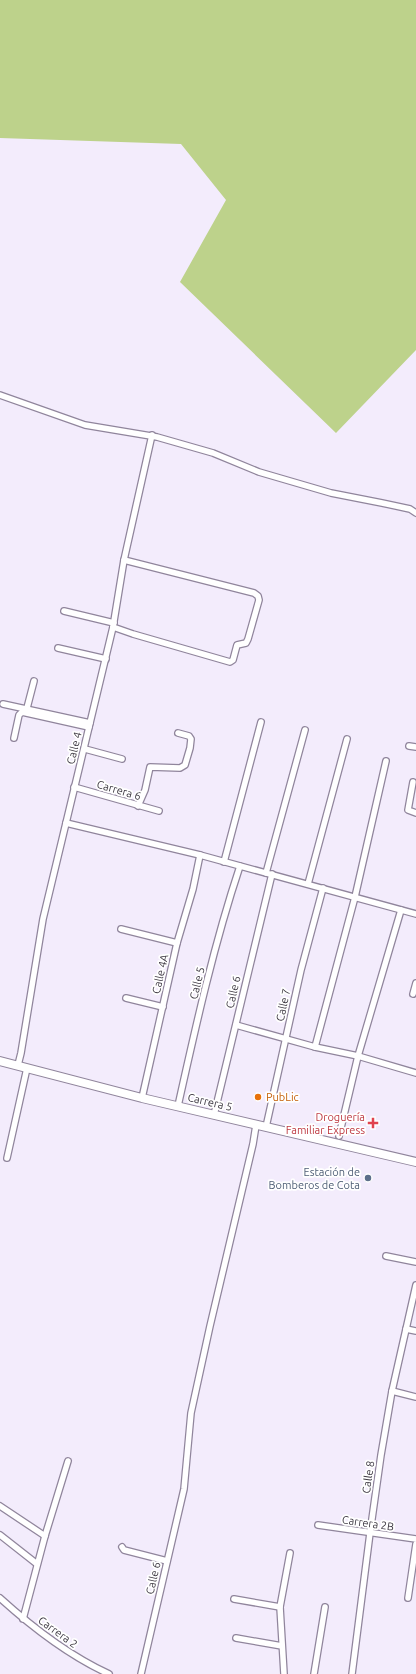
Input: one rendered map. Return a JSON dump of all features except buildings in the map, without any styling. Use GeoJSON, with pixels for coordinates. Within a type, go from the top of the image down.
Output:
{"type":"FeatureCollection","features":[{"type":"Feature","properties":{"kind":"main road","name":"Carrera 5"},"geometry":{"type":"LineString","coordinates":[[0,1061],[142,1098],[416,1162]]}},
{"type":"Feature","properties":{"kind":"street"},"geometry":{"type":"LineString","coordinates":[[0,395],[85,425],[152,436],[213,452],[259,472],[324,491],[403,508],[416,513]]}},
{"type":"Feature","properties":{"kind":"street","name":"Calle 4"},"geometry":{"type":"LineString","coordinates":[[18,1065],[43,919],[114,625],[124,560],[152,436]]}},
{"type":"Feature","properties":{"kind":"street"},"geometry":{"type":"LineString","coordinates":[[64,611],[114,625],[133,634],[230,662],[233,660],[238,645],[246,642],[248,639],[260,600],[258,596],[254,593],[124,560]]}},
{"type":"Feature","properties":{"kind":"street"},"geometry":{"type":"LineString","coordinates":[[58,648],[106,659]]}},
{"type":"Feature","properties":{"kind":"street"},"geometry":{"type":"LineString","coordinates":[[27,708],[34,681]]}},
{"type":"Feature","properties":{"kind":"street"},"geometry":{"type":"LineString","coordinates":[[3,704],[27,708],[90,725]]}},
{"type":"Feature","properties":{"kind":"street"},"geometry":{"type":"LineString","coordinates":[[14,738],[19,715],[22,712],[90,725]]}},
{"type":"Feature","properties":{"kind":"street"},"geometry":{"type":"LineString","coordinates":[[224,862],[261,722]]}},
{"type":"Feature","properties":{"kind":"street","name":"Calle 6"},"geometry":{"type":"LineString","coordinates":[[214,1115],[236,1026],[269,873],[305,730]]}},
{"type":"Feature","properties":{"kind":"street"},"geometry":{"type":"LineString","coordinates":[[138,806],[145,790],[150,767],[180,768],[185,765],[191,739],[189,736],[178,733]]}},
{"type":"Feature","properties":{"kind":"street"},"geometry":{"type":"LineString","coordinates":[[308,884],[347,739]]}},
{"type":"Feature","properties":{"kind":"street"},"geometry":{"type":"LineString","coordinates":[[409,746],[416,747]]}},
{"type":"Feature","properties":{"kind":"street"},"geometry":{"type":"LineString","coordinates":[[85,749],[122,759]]}},
{"type":"Feature","properties":{"kind":"street"},"geometry":{"type":"LineString","coordinates":[[314,1047],[355,897],[386,761]]}},
{"type":"Feature","properties":{"kind":"street"},"geometry":{"type":"LineString","coordinates":[[413,782],[408,810],[416,813]]}},
{"type":"Feature","properties":{"kind":"street","name":"Carrera 6"},"geometry":{"type":"LineString","coordinates":[[74,787],[159,811]]}},
{"type":"Feature","properties":{"kind":"street"},"geometry":{"type":"LineString","coordinates":[[66,823],[200,855],[416,914]]}},
{"type":"Feature","properties":{"kind":"street","name":"Calle 4A"},"geometry":{"type":"LineString","coordinates":[[142,1098],[177,943],[193,889],[200,855]]}},
{"type":"Feature","properties":{"kind":"street","name":"Calle 5"},"geometry":{"type":"LineString","coordinates":[[178,1106],[196,1026],[222,923],[240,866]]}},
{"type":"Feature","properties":{"kind":"street","name":"Calle 7"},"geometry":{"type":"LineString","coordinates":[[266,1127],[287,1039],[301,970],[323,888]]}},
{"type":"Feature","properties":{"kind":"street"},"geometry":{"type":"LineString","coordinates":[[339,1136],[358,1056],[401,910]]}},
{"type":"Feature","properties":{"kind":"street"},"geometry":{"type":"LineString","coordinates":[[121,929],[177,943]]}},
{"type":"Feature","properties":{"kind":"street"},"geometry":{"type":"LineString","coordinates":[[413,994],[416,983]]}},
{"type":"Feature","properties":{"kind":"street"},"geometry":{"type":"LineString","coordinates":[[126,998],[163,1007]]}},
{"type":"Feature","properties":{"kind":"street"},"geometry":{"type":"LineString","coordinates":[[236,1026],[314,1047],[358,1056],[416,1073]]}},
{"type":"Feature","properties":{"kind":"street"},"geometry":{"type":"LineString","coordinates":[[7,1158],[27,1068]]}},
{"type":"Feature","properties":{"kind":"street","name":"Calle 6"},"geometry":{"type":"LineString","coordinates":[[141,1674],[184,1487],[191,1413],[256,1125]]}},
{"type":"Feature","properties":{"kind":"street"},"geometry":{"type":"LineString","coordinates":[[386,1256],[416,1262]]}},
{"type":"Feature","properties":{"kind":"street","name":"Calle 8"},"geometry":{"type":"LineString","coordinates":[[352,1674],[370,1533],[392,1391],[416,1284]]}},
{"type":"Feature","properties":{"kind":"street"},"geometry":{"type":"LineString","coordinates":[[406,1329],[416,1331]]}},
{"type":"Feature","properties":{"kind":"street"},"geometry":{"type":"LineString","coordinates":[[392,1391],[416,1397]]}},
{"type":"Feature","properties":{"kind":"street"},"geometry":{"type":"LineString","coordinates":[[23,1619],[37,1564],[68,1461]]}},
{"type":"Feature","properties":{"kind":"street"},"geometry":{"type":"LineString","coordinates":[[0,1506],[45,1536]]}},
{"type":"Feature","properties":{"kind":"street","name":"Carrera 2B"},"geometry":{"type":"LineString","coordinates":[[318,1525],[416,1539]]}},
{"type":"Feature","properties":{"kind":"street"},"geometry":{"type":"LineString","coordinates":[[0,1535],[37,1564]]}},
{"type":"Feature","properties":{"kind":"street"},"geometry":{"type":"LineString","coordinates":[[408,1598],[416,1544]]}},
{"type":"Feature","properties":{"kind":"street"},"geometry":{"type":"LineString","coordinates":[[122,1546],[124,1550],[167,1562]]}},
{"type":"Feature","properties":{"kind":"street"},"geometry":{"type":"LineString","coordinates":[[284,1674],[280,1607],[290,1553]]}},
{"type":"Feature","properties":{"kind":"street","name":"Carrera 2"},"geometry":{"type":"LineString","coordinates":[[0,1598],[23,1619],[71,1654],[109,1674]]}},
{"type":"Feature","properties":{"kind":"street"},"geometry":{"type":"LineString","coordinates":[[234,1599],[280,1607]]}},
{"type":"Feature","properties":{"kind":"street"},"geometry":{"type":"LineString","coordinates":[[314,1674],[325,1607]]}},
{"type":"Feature","properties":{"kind":"street"},"geometry":{"type":"LineString","coordinates":[[236,1638],[282,1646]]}},
{"type":"Feature","properties":{"kind":"green space"},"geometry":{"type":"Polygon","coordinates":[[[0,0],[416,0],[416,350],[336,433],[180,282],[226,200],[181,144],[0,138],[0,0]]]}},
{"type":"Feature","properties":{"kind":"place","name":"PubLic"},"geometry":{"type":"Point","coordinates":[258,1097]}},
{"type":"Feature","properties":{"kind":"place","name":"Droguería Familiar Express"},"geometry":{"type":"Point","coordinates":[373,1123]}},
{"type":"Feature","properties":{"kind":"place","name":"Estación de Bomberos de Cota"},"geometry":{"type":"Point","coordinates":[368,1178]}}]}
